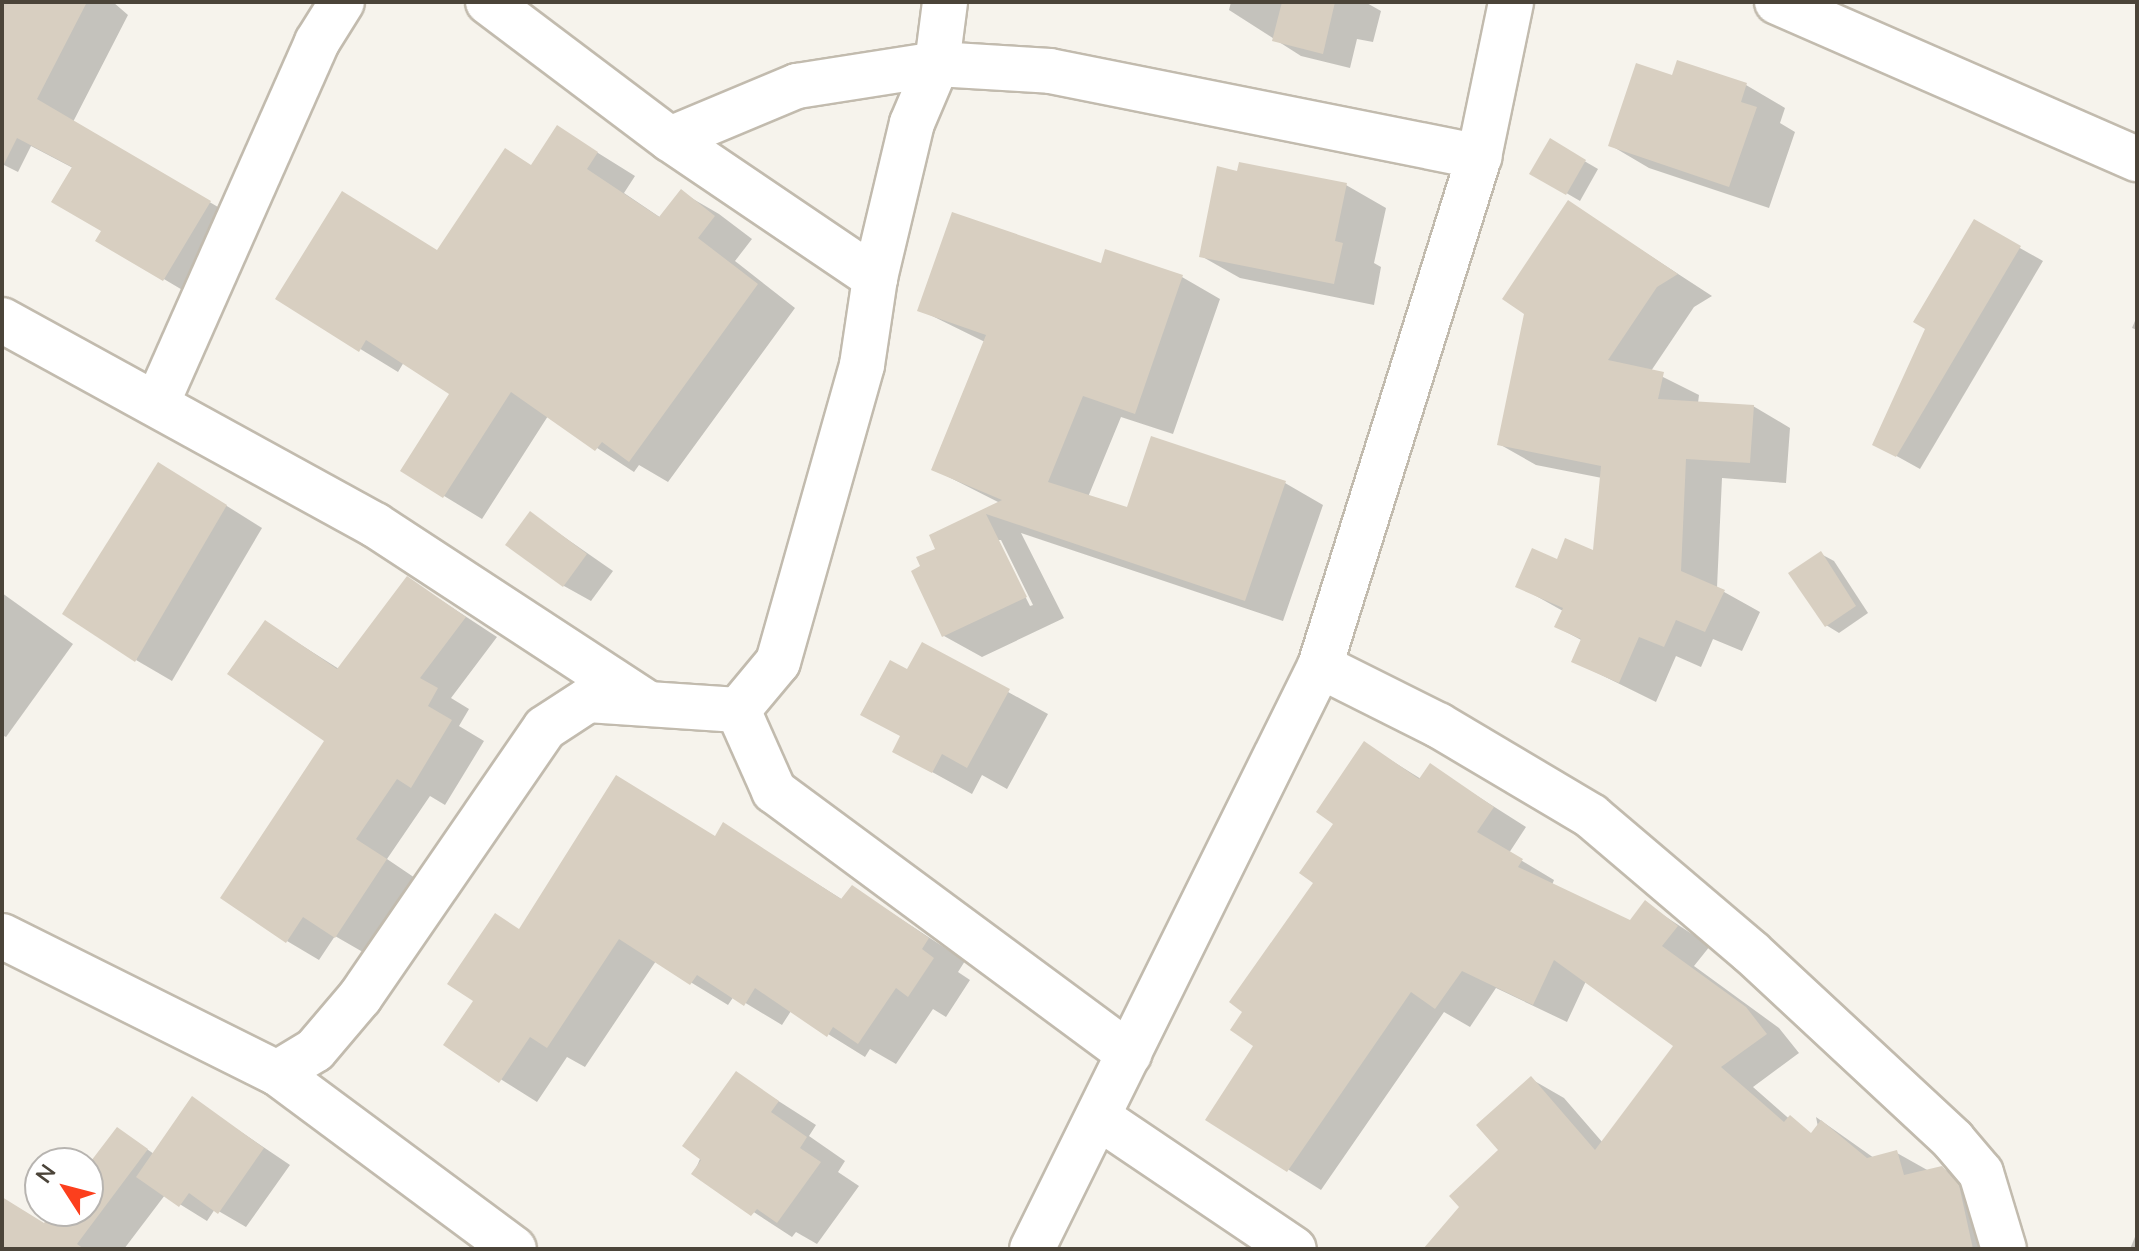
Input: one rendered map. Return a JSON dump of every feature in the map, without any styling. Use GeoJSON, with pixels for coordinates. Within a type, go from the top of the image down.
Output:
{"type":"FeatureCollection","features":[{"type":"Feature","properties":{"kind":"street"},"geometry":{"type":"LineString","coordinates":[[158,401],[317,42],[342,2]]}},
{"type":"Feature","properties":{"kind":"street"},"geometry":{"type":"LineString","coordinates":[[488,2],[670,139],[875,278]]}},
{"type":"Feature","properties":{"kind":"street"},"geometry":{"type":"LineString","coordinates":[[738,710],[778,662],[862,365],[875,278],[912,123],[937,64],[945,2]]}},
{"type":"Feature","properties":{"kind":"street"},"geometry":{"type":"LineString","coordinates":[[1032,1249],[1320,666],[1479,157],[1511,2]]}},
{"type":"Feature","properties":{"kind":"street"},"geometry":{"type":"LineString","coordinates":[[1777,2],[2137,159]]}},
{"type":"Feature","properties":{"kind":"street"},"geometry":{"type":"LineString","coordinates":[[670,139],[797,86],[937,64],[1050,71],[1479,157]]}},
{"type":"Feature","properties":{"kind":"street"},"geometry":{"type":"LineString","coordinates":[[2,320],[158,401],[375,525],[648,703]]}},
{"type":"Feature","properties":{"kind":"street"},"geometry":{"type":"LineString","coordinates":[[1320,666],[1438,725],[1591,816],[1751,952],[1953,1140],[1981,1173],[2004,1249]]}},
{"type":"Feature","properties":{"kind":"street"},"geometry":{"type":"LineString","coordinates":[[277,1073],[315,1050],[360,997],[545,728],[588,700],[738,710]]}},
{"type":"Feature","properties":{"kind":"street"},"geometry":{"type":"LineString","coordinates":[[738,710],[774,791],[1129,1054]]}},
{"type":"Feature","properties":{"kind":"street"},"geometry":{"type":"LineString","coordinates":[[2,936],[277,1073],[514,1249]]}},
{"type":"Feature","properties":{"kind":"street"},"geometry":{"type":"LineString","coordinates":[[1098,1117],[1294,1249]]}},
{"type":"Feature","properties":{"kind":"building"},"geometry":{"type":"Polygon","coordinates":[[[2,2],[87,2],[37,99],[211,201],[163,281],[95,241],[101,231],[51,202],[72,167],[17,138],[2,168],[2,2]]]}},
{"type":"Feature","properties":{"kind":"building"},"geometry":{"type":"Polygon","coordinates":[[[1282,2],[1335,2],[1323,54],[1272,41],[1282,2]]]}},
{"type":"Feature","properties":{"kind":"building"},"geometry":{"type":"Polygon","coordinates":[[[1677,60],[1747,83],[1741,102],[1757,107],[1729,187],[1608,146],[1636,63],[1672,75],[1677,60]]]}},
{"type":"Feature","properties":{"kind":"building"},"geometry":{"type":"Polygon","coordinates":[[[557,125],[598,152],[587,169],[659,217],[681,189],[715,216],[698,238],[758,284],[629,462],[602,442],[595,451],[511,392],[443,498],[400,471],[449,394],[366,340],[359,352],[275,299],[342,191],[437,250],[505,148],[531,165],[557,125]]]}},
{"type":"Feature","properties":{"kind":"building"},"geometry":{"type":"Polygon","coordinates":[[[1550,138],[1586,160],[1566,195],[1529,174],[1550,138]]]}},
{"type":"Feature","properties":{"kind":"building"},"geometry":{"type":"Polygon","coordinates":[[[1239,162],[1347,183],[1335,241],[1343,243],[1334,284],[1199,257],[1217,166],[1237,171],[1239,162]]]}},
{"type":"Feature","properties":{"kind":"building"},"geometry":{"type":"Polygon","coordinates":[[[1568,200],[1678,274],[1657,287],[1608,360],[1664,372],[1658,399],[1754,405],[1750,463],[1686,459],[1681,571],[1725,590],[1705,632],[1676,620],[1664,647],[1639,637],[1619,683],[1571,662],[1581,639],[1554,627],[1563,608],[1515,587],[1532,548],[1557,559],[1565,538],[1593,550],[1601,466],[1497,445],[1524,314],[1502,299],[1568,200]]]}},
{"type":"Feature","properties":{"kind":"building"},"geometry":{"type":"Polygon","coordinates":[[[952,212],[1101,263],[1105,249],[1183,275],[1135,414],[1083,396],[1048,482],[1127,507],[1151,436],[1286,481],[1245,601],[986,514],[1027,597],[942,637],[911,571],[920,566],[916,557],[935,549],[929,535],[1002,500],[931,470],[986,335],[917,311],[952,212]]]}},
{"type":"Feature","properties":{"kind":"building"},"geometry":{"type":"Polygon","coordinates":[[[1974,219],[2021,246],[1896,457],[1872,445],[1925,329],[1913,322],[1974,219]]]}},
{"type":"Feature","properties":{"kind":"building"},"geometry":{"type":"Polygon","coordinates":[[[158,462],[227,505],[135,662],[62,614],[158,462]]]}},
{"type":"Feature","properties":{"kind":"building"},"geometry":{"type":"Polygon","coordinates":[[[530,511],[587,554],[563,587],[505,545],[530,511]]]}},
{"type":"Feature","properties":{"kind":"building"},"geometry":{"type":"Polygon","coordinates":[[[1821,551],[1856,606],[1825,627],[1788,573],[1821,551]]]}},
{"type":"Feature","properties":{"kind":"building"},"geometry":{"type":"Polygon","coordinates":[[[407,576],[466,617],[420,678],[438,688],[428,706],[452,720],[411,788],[397,779],[356,839],[387,859],[335,938],[303,917],[286,943],[220,898],[324,741],[227,674],[265,620],[337,669],[407,576]]]}},
{"type":"Feature","properties":{"kind":"building"},"geometry":{"type":"Polygon","coordinates":[[[922,642],[1010,689],[967,768],[942,754],[932,773],[892,752],[900,736],[860,715],[890,660],[907,669],[922,642]]]}},
{"type":"Feature","properties":{"kind":"building"},"geometry":{"type":"Polygon","coordinates":[[[1364,741],[1419,779],[1430,763],[1494,807],[1477,832],[1523,859],[1518,867],[1630,920],[1645,900],[1678,926],[1662,946],[1746,1007],[1767,1034],[1721,1067],[1784,1122],[1790,1115],[1811,1133],[1821,1120],[1867,1158],[1897,1150],[1904,1175],[1942,1166],[1959,1185],[1973,1249],[1423,1249],[1459,1207],[1449,1196],[1498,1150],[1476,1125],[1531,1076],[1595,1150],[1673,1046],[1554,960],[1533,1005],[1462,971],[1435,1009],[1411,992],[1287,1172],[1205,1120],[1253,1046],[1230,1030],[1242,1012],[1229,1002],[1313,883],[1299,873],[1333,824],[1316,812],[1364,741]]]}},
{"type":"Feature","properties":{"kind":"building"},"geometry":{"type":"Polygon","coordinates":[[[616,775],[715,836],[723,822],[841,899],[852,885],[929,938],[922,949],[934,958],[908,997],[896,988],[858,1044],[833,1027],[827,1037],[755,988],[744,1006],[697,975],[690,985],[619,939],[547,1048],[530,1037],[499,1083],[443,1045],[473,1001],[447,984],[495,913],[519,929],[616,775]]]}},
{"type":"Feature","properties":{"kind":"building"},"geometry":{"type":"Polygon","coordinates":[[[736,1071],[779,1101],[771,1112],[807,1137],[800,1148],[821,1162],[777,1223],[757,1209],[751,1216],[691,1174],[701,1160],[682,1146],[736,1071]]]}},
{"type":"Feature","properties":{"kind":"building"},"geometry":{"type":"Polygon","coordinates":[[[192,1096],[264,1148],[218,1214],[189,1193],[179,1207],[136,1177],[192,1096]]]}},
{"type":"Feature","properties":{"kind":"building"},"geometry":{"type":"Polygon","coordinates":[[[117,1127],[148,1149],[104,1208],[104,1147],[117,1127]]]}},
{"type":"Feature","properties":{"kind":"building"},"geometry":{"type":"Polygon","coordinates":[[[2,1197],[24,1211],[24,1227],[90,1227],[77,1244],[84,1249],[2,1249],[2,1197]]]}}]}
